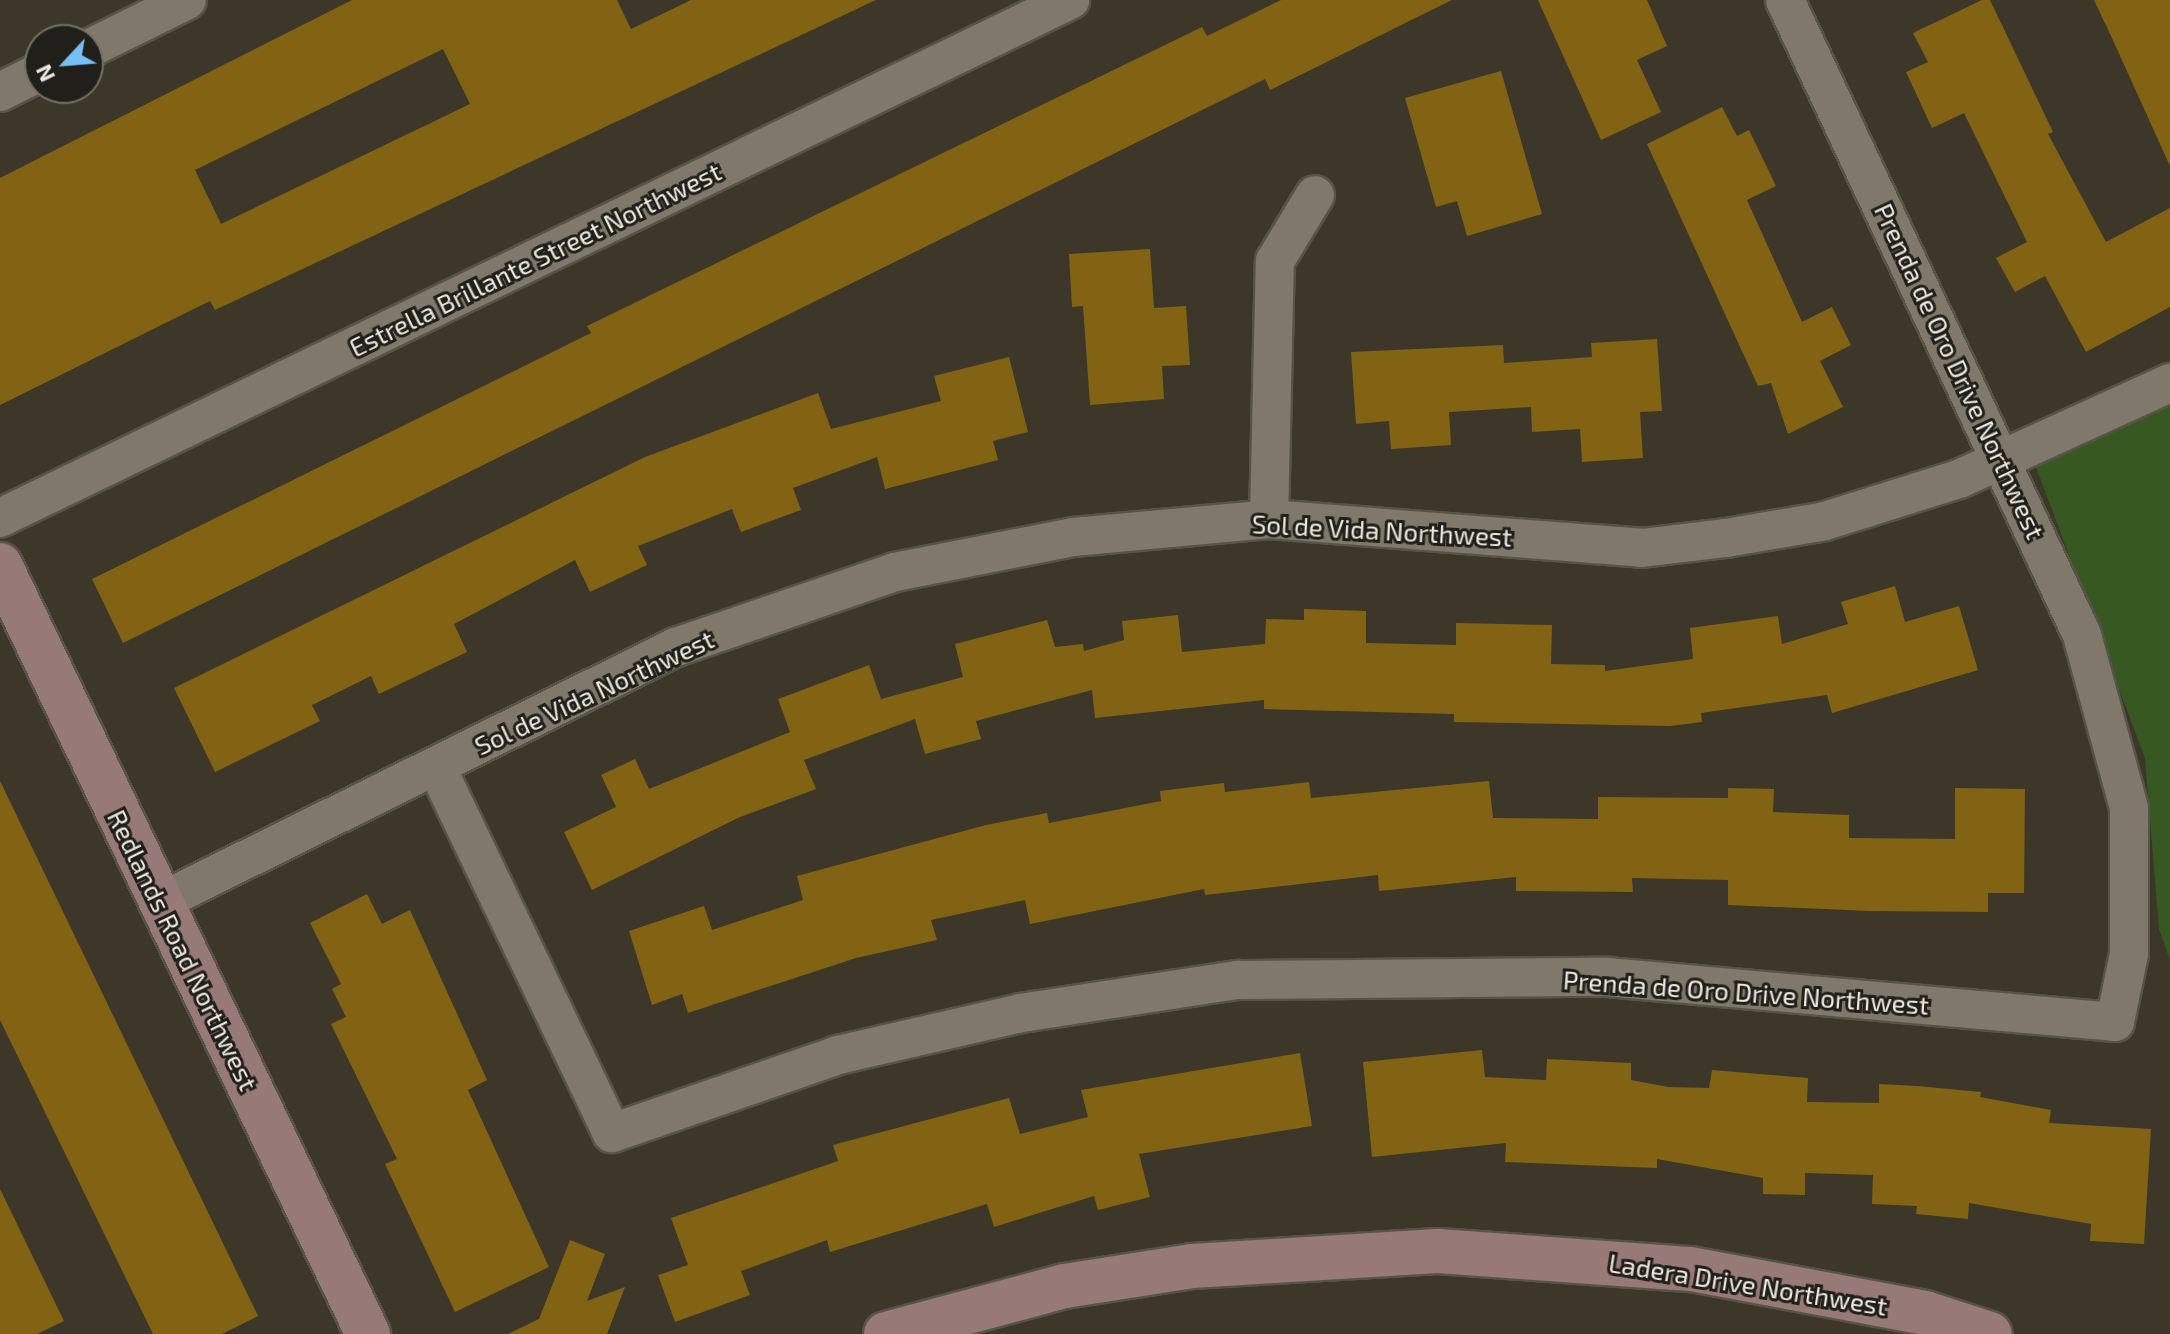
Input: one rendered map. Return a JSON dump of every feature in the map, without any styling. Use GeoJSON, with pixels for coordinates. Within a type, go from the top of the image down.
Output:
{"type":"FeatureCollection","features":[{"type":"Feature","properties":{"kind":"street"},"geometry":{"type":"LineString","coordinates":[[104,41],[187,0]]}},
{"type":"Feature","properties":{"kind":"street","name":"Estrella Brillante Street Northwest"},"geometry":{"type":"LineString","coordinates":[[0,518],[1070,0]]}},
{"type":"Feature","properties":{"kind":"street","name":"Prenda de Oro Drive Northwest"},"geometry":{"type":"LineString","coordinates":[[436,766],[612,1133],[838,1055],[1021,1013],[1237,980],[1607,977],[2115,1022],[2129,954],[2129,808],[2082,635],[2004,459],[1785,0]]}},
{"type":"Feature","properties":{"kind":"street"},"geometry":{"type":"LineString","coordinates":[[0,92],[24,80]]}},
{"type":"Feature","properties":{"kind":"street"},"geometry":{"type":"LineString","coordinates":[[1269,519],[1275,261],[1315,195]]}},
{"type":"Feature","properties":{"kind":"street","name":"Sol de Vida Northwest"},"geometry":{"type":"LineString","coordinates":[[160,902],[676,647],[895,572],[1073,537],[1269,519],[1642,548],[1825,521],[2004,459],[2170,383]]}},
{"type":"Feature","properties":{"kind":"street","name":"Redlands Road Northwest"},"geometry":{"type":"LineString","coordinates":[[0,565],[368,1334]]}},
{"type":"Feature","properties":{"kind":"street","name":"Ladera Drive Northwest"},"geometry":{"type":"LineString","coordinates":[[886,1334],[1065,1286],[1192,1266],[1438,1251],[1691,1269],[1910,1310],[1990,1334]]}},
{"type":"Feature","properties":{"kind":"green space"},"geometry":{"type":"Polygon","coordinates":[[[2170,397],[2170,960],[2159,929],[2145,758],[2033,459],[2170,397]]]}},
{"type":"Feature","properties":{"kind":"building"},"geometry":{"type":"Polygon","coordinates":[[[352,0],[617,0],[631,29],[691,0],[876,0],[215,310],[210,301],[0,405],[0,178],[352,0]],[[443,49],[195,170],[221,224],[470,104],[443,49]]]}},
{"type":"Feature","properties":{"kind":"building"},"geometry":{"type":"Polygon","coordinates":[[[1281,0],[1452,0],[1270,90],[1265,79],[123,643],[92,579],[591,333],[587,326],[1202,27],[1207,36],[1281,0]]]}},
{"type":"Feature","properties":{"kind":"building"},"geometry":{"type":"Polygon","coordinates":[[[1538,0],[1647,0],[1667,46],[1637,60],[1661,112],[1601,140],[1538,0]]]}},
{"type":"Feature","properties":{"kind":"building"},"geometry":{"type":"Polygon","coordinates":[[[1982,0],[1990,0],[2053,132],[2048,134],[2106,242],[2170,208],[2170,307],[2086,352],[2045,276],[2015,292],[1996,258],[2027,242],[1964,113],[1932,128],[1906,72],[1928,62],[1913,33],[1982,0]]]}},
{"type":"Feature","properties":{"kind":"building"},"geometry":{"type":"Polygon","coordinates":[[[2094,0],[2170,0],[2170,166],[2111,36],[2094,0]]]}},
{"type":"Feature","properties":{"kind":"building"},"geometry":{"type":"Polygon","coordinates":[[[1501,71],[1542,214],[1467,236],[1457,201],[1436,207],[1405,98],[1501,71]]]}},
{"type":"Feature","properties":{"kind":"building"},"geometry":{"type":"Polygon","coordinates":[[[1722,107],[1737,136],[1749,130],[1776,186],[1747,200],[1802,322],[1832,307],[1851,345],[1820,361],[1843,407],[1788,434],[1771,383],[1758,386],[1647,144],[1722,107]]]}},
{"type":"Feature","properties":{"kind":"building"},"geometry":{"type":"Polygon","coordinates":[[[1150,249],[1154,308],[1186,306],[1190,365],[1162,366],[1164,399],[1090,405],[1083,306],[1072,307],[1069,254],[1150,249]]]}},
{"type":"Feature","properties":{"kind":"building"},"geometry":{"type":"Polygon","coordinates":[[[1657,339],[1662,411],[1640,412],[1643,458],[1582,462],[1580,429],[1532,432],[1531,407],[1449,412],[1451,445],[1391,449],[1389,421],[1356,424],[1351,352],[1503,345],[1504,363],[1592,357],[1591,343],[1657,339]]]}},
{"type":"Feature","properties":{"kind":"building"},"geometry":{"type":"Polygon","coordinates":[[[1009,357],[1028,432],[993,441],[998,460],[885,489],[877,457],[793,488],[801,510],[741,532],[732,509],[638,546],[647,565],[590,592],[575,560],[454,624],[467,652],[379,694],[371,676],[312,705],[320,721],[215,772],[174,688],[645,457],[818,393],[831,429],[941,401],[934,376],[1009,357]]]}},
{"type":"Feature","properties":{"kind":"building"},"geometry":{"type":"Polygon","coordinates":[[[1895,586],[1905,622],[1959,606],[1978,670],[1832,713],[1827,695],[1701,713],[1702,722],[1670,726],[1454,722],[1454,714],[1264,709],[1264,700],[1095,718],[1092,690],[976,721],[981,739],[925,754],[915,719],[804,760],[816,789],[740,817],[592,890],[564,832],[616,807],[601,775],[635,759],[649,789],[790,732],[778,699],[869,665],[881,699],[963,677],[955,644],[1047,620],[1055,647],[1083,644],[1084,651],[1124,640],[1122,621],[1178,615],[1182,652],[1265,644],[1266,619],[1304,620],[1304,609],[1366,611],[1366,643],[1456,645],[1456,623],[1552,625],[1551,664],[1605,665],[1605,671],[1693,659],[1690,628],[1778,616],[1782,644],[1848,624],[1841,602],[1895,586]]]}},
{"type":"Feature","properties":{"kind":"building"},"geometry":{"type":"Polygon","coordinates":[[[0,781],[258,1316],[222,1334],[153,1334],[0,1020],[0,781]]]}},
{"type":"Feature","properties":{"kind":"building"},"geometry":{"type":"Polygon","coordinates":[[[1489,781],[1493,818],[1598,819],[1598,797],[1728,798],[1728,788],[1774,789],[1773,812],[1849,815],[1849,838],[1955,839],[1955,788],[2025,789],[2024,893],[1988,893],[1988,912],[1870,911],[1728,905],[1728,880],[1632,878],[1633,892],[1516,891],[1516,877],[1379,891],[1378,875],[1205,895],[1204,889],[1030,924],[1025,900],[931,920],[937,940],[856,958],[688,1013],[682,994],[652,1005],[629,931],[704,906],[712,930],[803,900],[797,876],[986,825],[1047,813],[1049,823],[1161,801],[1160,791],[1224,783],[1225,792],[1309,782],[1311,798],[1489,781]]]}},
{"type":"Feature","properties":{"kind":"building"},"geometry":{"type":"Polygon","coordinates":[[[367,894],[382,924],[410,910],[487,1080],[468,1090],[549,1267],[455,1312],[385,1164],[397,1159],[331,1024],[346,1017],[332,989],[341,984],[310,923],[367,894]]]}},
{"type":"Feature","properties":{"kind":"building"},"geometry":{"type":"Polygon","coordinates":[[[1482,1050],[1485,1077],[1546,1080],[1547,1059],[1631,1063],[1631,1080],[1668,1087],[1709,1088],[1712,1070],[1808,1078],[1807,1102],[1879,1103],[1879,1084],[1917,1086],[1981,1092],[1980,1097],[2051,1110],[2049,1123],[2151,1129],[2144,1244],[2090,1241],[2091,1224],[1969,1203],[1968,1219],[1916,1214],[1917,1206],[1872,1204],[1873,1175],[1805,1173],[1805,1195],[1763,1194],[1763,1178],[1657,1159],[1657,1168],[1505,1162],[1506,1143],[1372,1157],[1363,1062],[1482,1050]]]}},
{"type":"Feature","properties":{"kind":"building"},"geometry":{"type":"Polygon","coordinates":[[[1300,1053],[1312,1126],[1139,1154],[1150,1197],[1098,1210],[1094,1196],[994,1227],[987,1204],[830,1252],[827,1240],[741,1271],[750,1295],[675,1322],[658,1275],[688,1265],[671,1218],[838,1161],[833,1145],[1009,1098],[1020,1134],[1088,1117],[1081,1090],[1300,1053]]]}},
{"type":"Feature","properties":{"kind":"building"},"geometry":{"type":"Polygon","coordinates":[[[0,1189],[64,1321],[37,1334],[0,1334],[0,1189]]]}},
{"type":"Feature","properties":{"kind":"building"},"geometry":{"type":"Polygon","coordinates":[[[570,1240],[605,1254],[587,1301],[625,1287],[607,1334],[508,1334],[539,1319],[570,1240]]]}}]}
